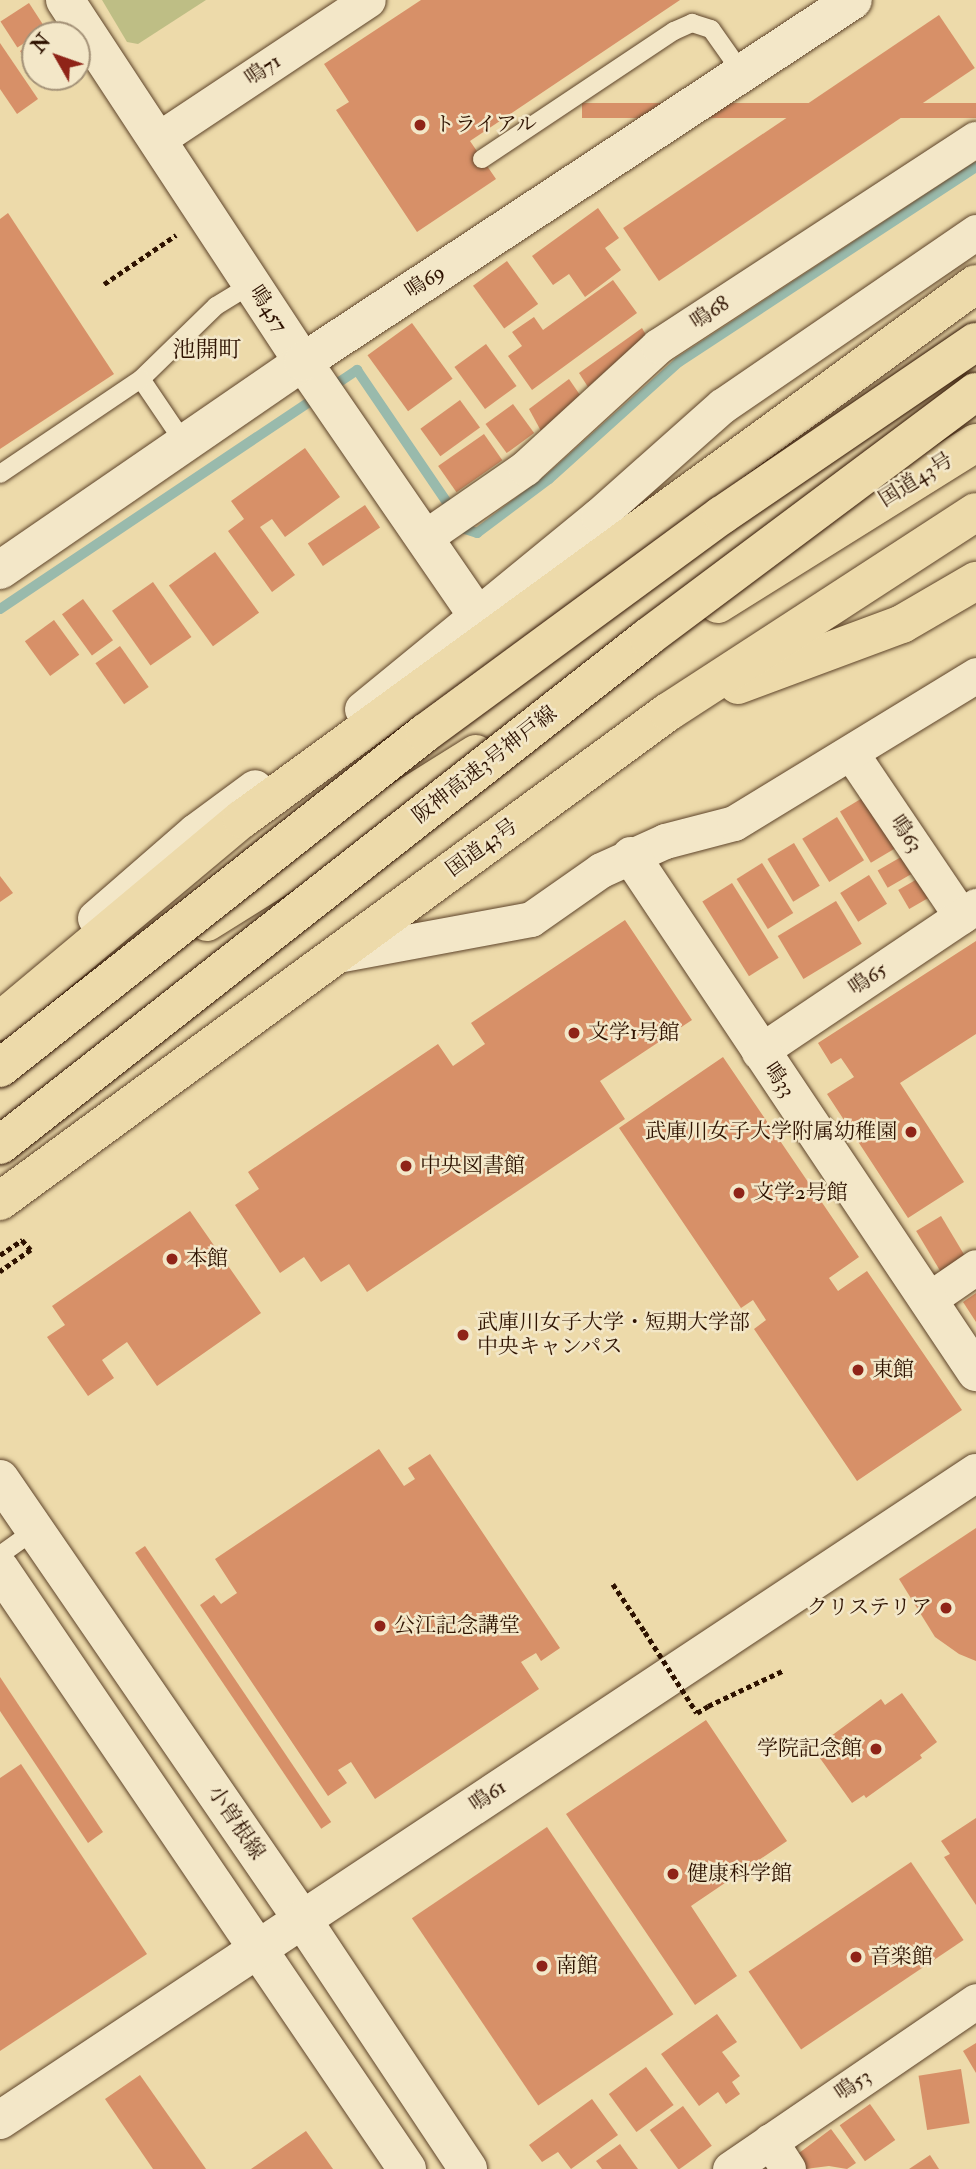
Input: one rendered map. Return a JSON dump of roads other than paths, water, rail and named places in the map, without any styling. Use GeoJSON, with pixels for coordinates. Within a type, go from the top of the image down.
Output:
{"type":"FeatureCollection","features":[{"type":"Feature","properties":{"kind":"highway"},"geometry":{"type":"LineString","coordinates":[[0,1021],[242,820],[976,284]]}},
{"type":"Feature","properties":{"kind":"highway"},"geometry":{"type":"LineString","coordinates":[[0,1068],[425,733],[722,515],[976,342]]}},
{"type":"Feature","properties":{"kind":"highway","name":"阪神高速3号神戸線"},"geometry":{"type":"LineString","coordinates":[[0,1146],[648,637],[976,392]]}},
{"type":"Feature","properties":{"kind":"highway"},"geometry":{"type":"LineString","coordinates":[[782,564],[976,424]]}},
{"type":"Feature","properties":{"kind":"highway","name":"国道43号"},"geometry":{"type":"LineString","coordinates":[[0,1051],[976,443]]}},
{"type":"Feature","properties":{"kind":"highway","name":"国道43号"},"geometry":{"type":"LineString","coordinates":[[0,1201],[668,712],[976,512]]}},
{"type":"Feature","properties":{"kind":"highway"},"geometry":{"type":"LineString","coordinates":[[936,539],[976,517]]}},
{"type":"Feature","properties":{"kind":"highway"},"geometry":{"type":"LineString","coordinates":[[668,712],[902,624],[976,581]]}},
{"type":"Feature","properties":{"kind":"street","name":"鳴457"},"geometry":{"type":"LineString","coordinates":[[65,0],[317,383],[443,524],[477,615]]}},
{"type":"Feature","properties":{"kind":"street","name":"鳴71"},"geometry":{"type":"LineString","coordinates":[[157,140],[368,0]]}},
{"type":"Feature","properties":{"kind":"street","name":"鳴69"},"geometry":{"type":"LineString","coordinates":[[0,570],[185,444],[317,383],[742,73],[853,0]]}},
{"type":"Feature","properties":{"kind":"street","name":"鳴68"},"geometry":{"type":"LineString","coordinates":[[443,524],[525,468],[658,346],[976,139]]}},
{"type":"Feature","properties":{"kind":"street"},"geometry":{"type":"LineString","coordinates":[[0,1001],[195,831],[388,690],[598,516],[722,406],[976,232]]}},
{"type":"Feature","properties":{"kind":"street"},"geometry":{"type":"LineString","coordinates":[[337,955],[531,919],[601,870],[665,841],[734,822],[976,675]]}},
{"type":"Feature","properties":{"kind":"street","name":"鳴63"},"geometry":{"type":"LineString","coordinates":[[851,752],[969,911]]}},
{"type":"Feature","properties":{"kind":"street","name":"鳴33"},"geometry":{"type":"LineString","coordinates":[[631,856],[759,1052],[976,1372]]}},
{"type":"Feature","properties":{"kind":"street","name":"鳴65"},"geometry":{"type":"LineString","coordinates":[[759,1052],[969,911]]}},
{"type":"Feature","properties":{"kind":"street"},"geometry":{"type":"LineString","coordinates":[[928,1300],[976,1267]]}},
{"type":"Feature","properties":{"kind":"street","name":"鳴61"},"geometry":{"type":"LineString","coordinates":[[0,2120],[257,1947],[976,1473]]}},
{"type":"Feature","properties":{"kind":"street","name":"小曽根線"},"geometry":{"type":"LineString","coordinates":[[0,1479],[302,1919],[468,2169]]}},
{"type":"Feature","properties":{"kind":"street"},"geometry":{"type":"LineString","coordinates":[[0,1569],[407,2169]]}},
{"type":"Feature","properties":{"kind":"street","name":"鳴53"},"geometry":{"type":"LineString","coordinates":[[730,2169],[779,2155],[976,2001]]}},
{"type":"Feature","properties":{"kind":"lane"},"geometry":{"type":"LineString","coordinates":[[482,159],[674,31],[692,23],[711,29],[742,73]]}},
{"type":"Feature","properties":{"kind":"lane"},"geometry":{"type":"LineString","coordinates":[[0,474],[141,379],[216,306],[252,284]]}},
{"type":"Feature","properties":{"kind":"lane"},"geometry":{"type":"LineString","coordinates":[[141,379],[185,444]]}},
{"type":"Feature","properties":{"kind":"lane"},"geometry":{"type":"LineString","coordinates":[[0,1555],[36,1530]]}},
{"type":"Feature","properties":{"kind":"waterway"},"geometry":{"type":"LineString","coordinates":[[0,609],[357,370],[465,529],[477,533],[549,479],[679,362],[976,167]]}},
{"type":"Feature","properties":{"kind":"place","name":"トライアル"},"geometry":{"type":"Point","coordinates":[420,125]}},
{"type":"Feature","properties":{"kind":"place","name":"文学1号館"},"geometry":{"type":"Point","coordinates":[574,1033]}},
{"type":"Feature","properties":{"kind":"place","name":"武庫川女子大学附属幼稚園"},"geometry":{"type":"Point","coordinates":[911,1132]}},
{"type":"Feature","properties":{"kind":"place","name":"中央図書館"},"geometry":{"type":"Point","coordinates":[406,1166]}},
{"type":"Feature","properties":{"kind":"place","name":"文学2号館"},"geometry":{"type":"Point","coordinates":[739,1193]}},
{"type":"Feature","properties":{"kind":"place","name":"本館"},"geometry":{"type":"Point","coordinates":[172,1259]}},
{"type":"Feature","properties":{"kind":"place","name":"武庫川女子大学・短期大学部 中央キャンパス"},"geometry":{"type":"Point","coordinates":[463,1335]}},
{"type":"Feature","properties":{"kind":"place","name":"東館"},"geometry":{"type":"Point","coordinates":[858,1370]}},
{"type":"Feature","properties":{"kind":"place","name":"クリステリア"},"geometry":{"type":"Point","coordinates":[946,1608]}},
{"type":"Feature","properties":{"kind":"place","name":"公江記念講堂"},"geometry":{"type":"Point","coordinates":[380,1626]}},
{"type":"Feature","properties":{"kind":"place","name":"学院記念館"},"geometry":{"type":"Point","coordinates":[876,1749]}},
{"type":"Feature","properties":{"kind":"place","name":"健康科学館"},"geometry":{"type":"Point","coordinates":[673,1874]}},
{"type":"Feature","properties":{"kind":"place","name":"音楽館"},"geometry":{"type":"Point","coordinates":[856,1957]}},
{"type":"Feature","properties":{"kind":"place","name":"南館"},"geometry":{"type":"Point","coordinates":[542,1966]}},
{"type":"Feature","properties":{"kind":"district","name":"池開町"},"geometry":{"type":"Point","coordinates":[207,350]}}]}
